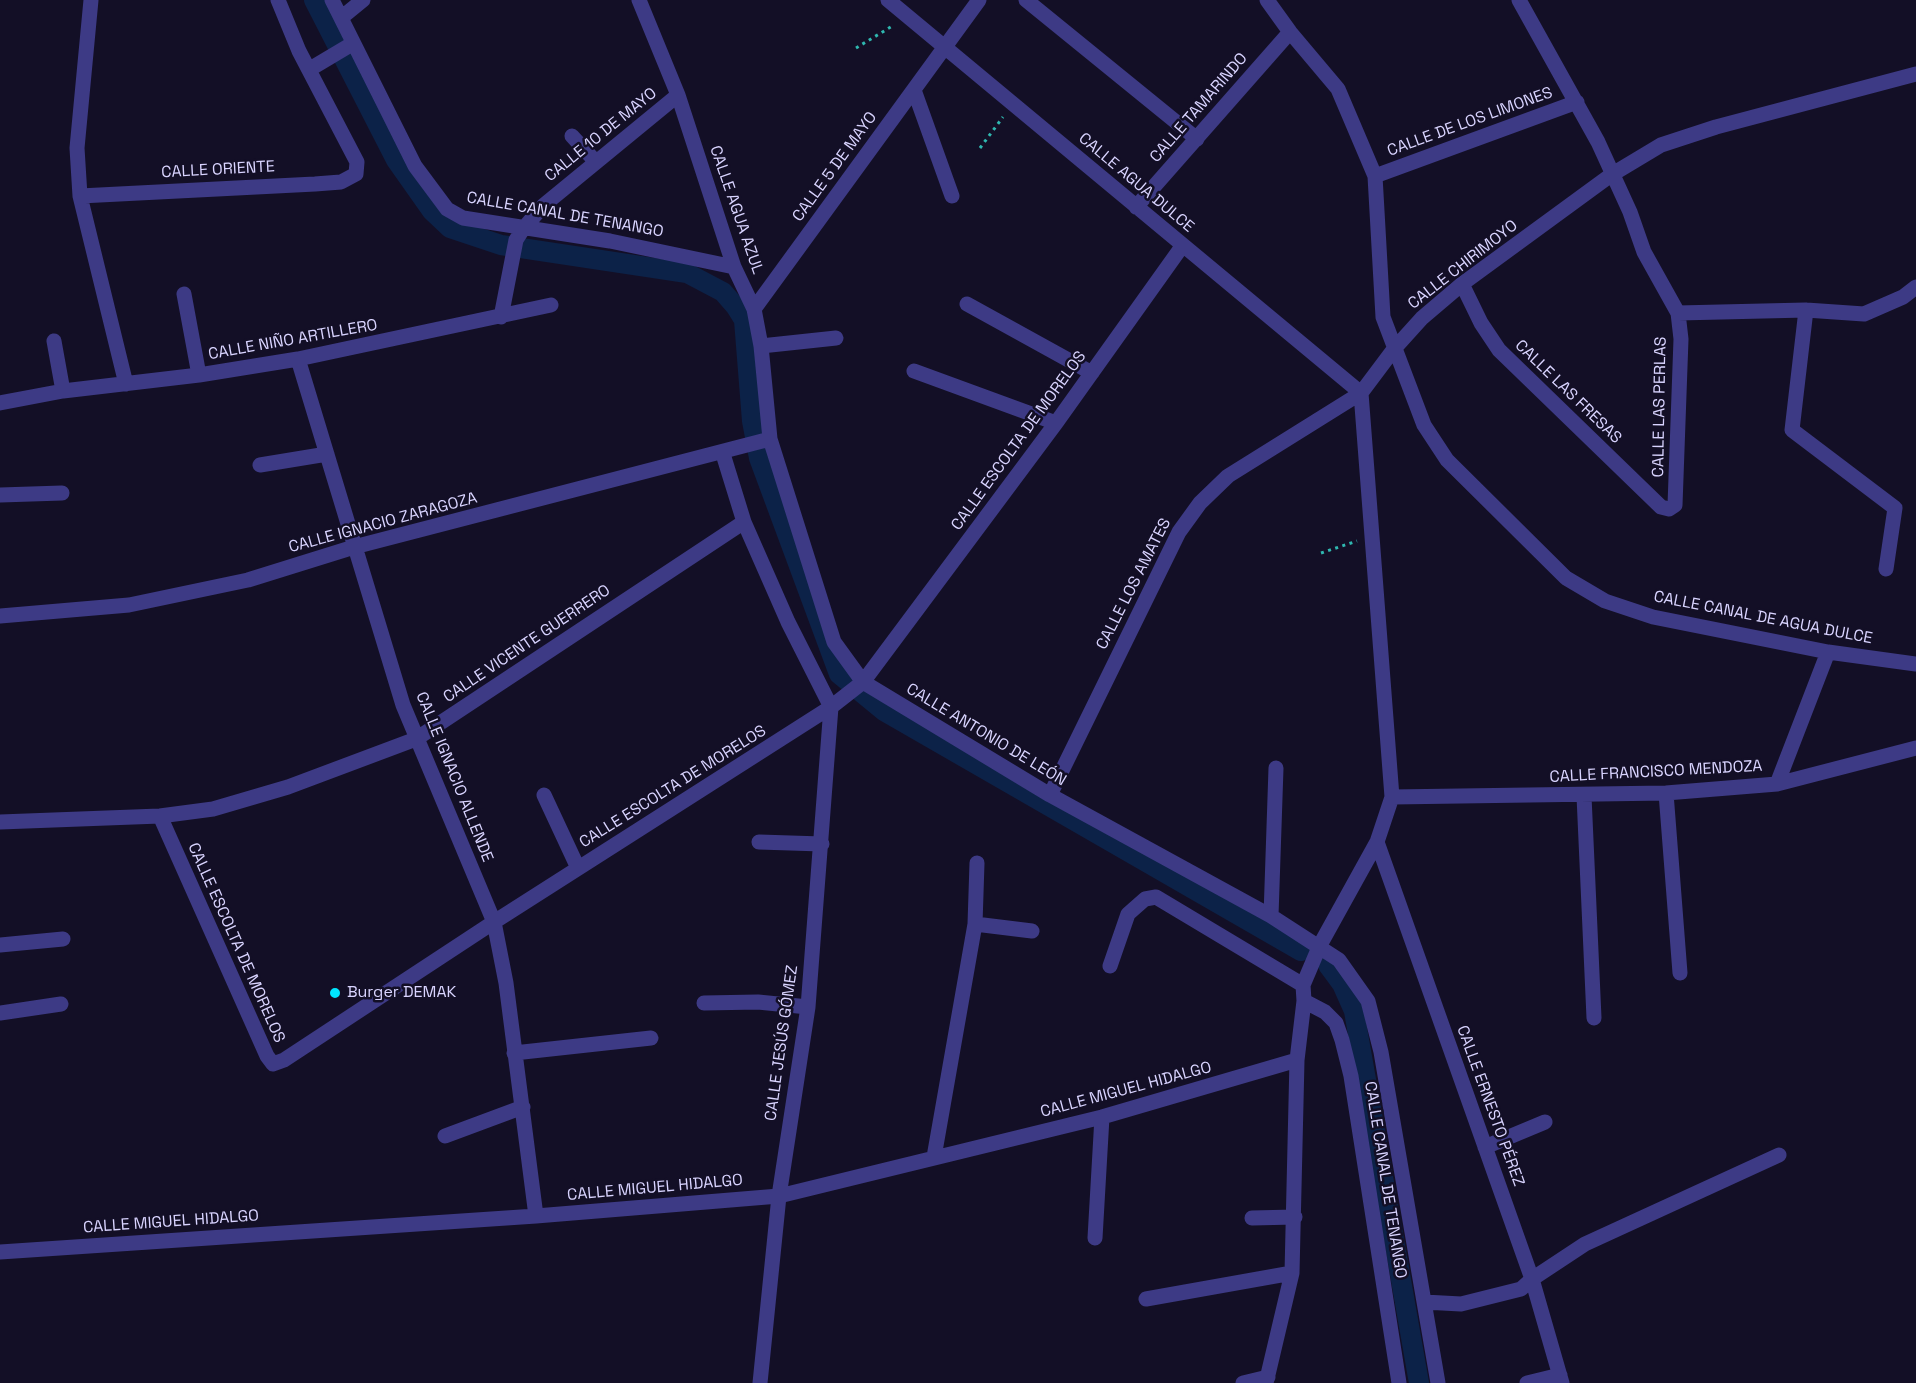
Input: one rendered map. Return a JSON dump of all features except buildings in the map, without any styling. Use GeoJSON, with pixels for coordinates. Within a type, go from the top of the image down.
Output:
{"type":"FeatureCollection","features":[{"type":"Feature","properties":{"kind":"street"},"geometry":{"type":"LineString","coordinates":[[91,0],[77,148],[80,196],[126,384]]}},
{"type":"Feature","properties":{"kind":"street"},"geometry":{"type":"LineString","coordinates":[[278,0],[299,51],[310,69],[346,47]]}},
{"type":"Feature","properties":{"kind":"street","name":"CALLE CANAL DE TENANGO"},"geometry":{"type":"LineString","coordinates":[[333,0],[341,18],[346,47],[415,166],[447,208],[463,218],[519,234],[621,243],[734,267]]}},
{"type":"Feature","properties":{"kind":"street"},"geometry":{"type":"LineString","coordinates":[[341,18],[363,0]]}},
{"type":"Feature","properties":{"kind":"street","name":"CALLE AGUA AZUL"},"geometry":{"type":"LineString","coordinates":[[639,0],[678,95],[734,267],[754,309],[761,346],[764,442]]}},
{"type":"Feature","properties":{"kind":"street","name":"CALLE AGUA DULCE"},"geometry":{"type":"LineString","coordinates":[[888,0],[1361,393]]}},
{"type":"Feature","properties":{"kind":"street","name":"CALLE 5 DE MAYO"},"geometry":{"type":"LineString","coordinates":[[754,309],[979,0]]}},
{"type":"Feature","properties":{"kind":"street"},"geometry":{"type":"LineString","coordinates":[[1026,0],[1197,139]]}},
{"type":"Feature","properties":{"kind":"street","name":"CALLE CANAL DE AGUA DULCE"},"geometry":{"type":"LineString","coordinates":[[1268,0],[1290,33],[1338,89],[1375,176],[1383,317],[1424,425],[1447,460],[1566,578],[1605,601],[1653,617],[1828,652],[1916,664]]}},
{"type":"Feature","properties":{"kind":"street","name":"CALLE LAS PERLAS"},"geometry":{"type":"LineString","coordinates":[[1519,0],[1577,102],[1630,212],[1644,252],[1678,313],[1681,339],[1676,499],[1675,505],[1669,509]]}},
{"type":"Feature","properties":{"kind":"street","name":"CALLE TAMARINDO"},"geometry":{"type":"LineString","coordinates":[[1136,207],[1290,33]]}},
{"type":"Feature","properties":{"kind":"street","name":"CALLE ORIENTE"},"geometry":{"type":"LineString","coordinates":[[80,196],[341,182],[356,174],[357,162],[310,69]]}},
{"type":"Feature","properties":{"kind":"street","name":"CALLE CHIRIMOYO"},"geometry":{"type":"LineString","coordinates":[[1361,393],[1394,349],[1422,318],[1462,284],[1611,175],[1661,144],[1716,127],[1916,74]]}},
{"type":"Feature","properties":{"kind":"street"},"geometry":{"type":"LineString","coordinates":[[914,90],[952,196]]}},
{"type":"Feature","properties":{"kind":"street","name":"CALLE 10 DE MAYO"},"geometry":{"type":"LineString","coordinates":[[519,234],[544,205],[678,95]]}},
{"type":"Feature","properties":{"kind":"street","name":"CALLE DE LOS LIMONES"},"geometry":{"type":"LineString","coordinates":[[1375,176],[1577,102]]}},
{"type":"Feature","properties":{"kind":"street"},"geometry":{"type":"LineString","coordinates":[[572,136],[596,162]]}},
{"type":"Feature","properties":{"kind":"street"},"geometry":{"type":"LineString","coordinates":[[519,234],[501,317],[551,305]]}},
{"type":"Feature","properties":{"kind":"street","name":"CALLE ESCOLTA DE MORELOS"},"geometry":{"type":"LineString","coordinates":[[160,816],[267,1056],[273,1064],[284,1060],[494,922],[836,704],[859,685],[1056,423],[1183,245]]}},
{"type":"Feature","properties":{"kind":"street","name":"CALLE LAS FRESAS"},"geometry":{"type":"LineString","coordinates":[[1462,284],[1481,323],[1499,350],[1661,507],[1669,509]]}},
{"type":"Feature","properties":{"kind":"street"},"geometry":{"type":"LineString","coordinates":[[1678,313],[1806,309],[1864,314],[1894,302],[1916,287]]}},
{"type":"Feature","properties":{"kind":"street"},"geometry":{"type":"LineString","coordinates":[[184,294],[199,375]]}},
{"type":"Feature","properties":{"kind":"street"},"geometry":{"type":"LineString","coordinates":[[967,304],[1092,373]]}},
{"type":"Feature","properties":{"kind":"street"},"geometry":{"type":"LineString","coordinates":[[1806,309],[1792,430],[1895,508],[1886,569]]}},
{"type":"Feature","properties":{"kind":"street","name":"CALLE NIÑO ARTILLERO"},"geometry":{"type":"LineString","coordinates":[[0,403],[63,391],[199,375],[298,359],[501,317]]}},
{"type":"Feature","properties":{"kind":"street"},"geometry":{"type":"LineString","coordinates":[[761,346],[836,339]]}},
{"type":"Feature","properties":{"kind":"street"},"geometry":{"type":"LineString","coordinates":[[54,341],[63,391]]}},
{"type":"Feature","properties":{"kind":"street","name":"CALLE IGNACIO ALLENDE"},"geometry":{"type":"LineString","coordinates":[[298,359],[354,547],[416,739],[494,922],[506,983],[536,1216]]}},
{"type":"Feature","properties":{"kind":"street"},"geometry":{"type":"LineString","coordinates":[[914,372],[1056,423]]}},
{"type":"Feature","properties":{"kind":"street"},"geometry":{"type":"LineString","coordinates":[[1243,1383],[1267,1380],[1292,1273],[1297,1060],[1308,973],[1320,945],[1377,842],[1392,797],[1361,393]]}},
{"type":"Feature","properties":{"kind":"street","name":"CALLE LOS AMATES"},"geometry":{"type":"LineString","coordinates":[[1050,795],[1179,532],[1200,503],[1228,476],[1361,393]]}},
{"type":"Feature","properties":{"kind":"street","name":"CALLE IGNACIO ZARAGOZA"},"geometry":{"type":"LineString","coordinates":[[0,616],[129,605],[248,580],[354,547],[764,442]]}},
{"type":"Feature","properties":{"kind":"street","name":"CALLE ANTONIO DE LEÓN"},"geometry":{"type":"LineString","coordinates":[[764,442],[834,642],[859,685],[1050,795],[1271,916],[1320,945],[1339,960],[1368,1001],[1381,1052],[1438,1383]]}},
{"type":"Feature","properties":{"kind":"street"},"geometry":{"type":"LineString","coordinates":[[727,452],[744,522],[789,622],[836,704]]}},
{"type":"Feature","properties":{"kind":"street"},"geometry":{"type":"LineString","coordinates":[[260,465],[327,453]]}},
{"type":"Feature","properties":{"kind":"street"},"geometry":{"type":"LineString","coordinates":[[0,495],[62,493]]}},
{"type":"Feature","properties":{"kind":"street","name":"CALLE VICENTE GUERRERO"},"geometry":{"type":"LineString","coordinates":[[0,822],[160,816],[213,809],[288,788],[416,739],[744,522]]}},
{"type":"Feature","properties":{"kind":"street"},"geometry":{"type":"LineString","coordinates":[[1777,784],[1828,652]]}},
{"type":"Feature","properties":{"kind":"street","name":"CALLE JESÚS GÓMEZ"},"geometry":{"type":"LineString","coordinates":[[760,1383],[779,1196],[808,1008],[836,704]]}},
{"type":"Feature","properties":{"kind":"street","name":"CALLE FRANCISCO MENDOZA"},"geometry":{"type":"LineString","coordinates":[[1392,797],[1584,796],[1666,793],[1777,784],[1916,748]]}},
{"type":"Feature","properties":{"kind":"street"},"geometry":{"type":"LineString","coordinates":[[1271,916],[1276,768]]}},
{"type":"Feature","properties":{"kind":"street"},"geometry":{"type":"LineString","coordinates":[[1666,793],[1680,973]]}},
{"type":"Feature","properties":{"kind":"street"},"geometry":{"type":"LineString","coordinates":[[544,795],[578,868]]}},
{"type":"Feature","properties":{"kind":"street"},"geometry":{"type":"LineString","coordinates":[[1584,796],[1594,1018]]}},
{"type":"Feature","properties":{"kind":"street"},"geometry":{"type":"LineString","coordinates":[[759,842],[822,844]]}},
{"type":"Feature","properties":{"kind":"street","name":"CALLE ERNESTO PÉREZ"},"geometry":{"type":"LineString","coordinates":[[1377,842],[1532,1279],[1561,1379]]}},
{"type":"Feature","properties":{"kind":"street"},"geometry":{"type":"LineString","coordinates":[[934,1157],[975,924],[977,863]]}},
{"type":"Feature","properties":{"kind":"street"},"geometry":{"type":"LineString","coordinates":[[1110,966],[1128,914],[1145,899],[1156,897],[1308,973]]}},
{"type":"Feature","properties":{"kind":"street"},"geometry":{"type":"LineString","coordinates":[[975,924],[1032,931]]}},
{"type":"Feature","properties":{"kind":"street"},"geometry":{"type":"LineString","coordinates":[[0,945],[63,939]]}},
{"type":"Feature","properties":{"kind":"street","name":"CALLE CANAL DE TENANGO"},"geometry":{"type":"LineString","coordinates":[[1304,1001],[1336,1023],[1351,1076],[1399,1383]]}},
{"type":"Feature","properties":{"kind":"street"},"geometry":{"type":"LineString","coordinates":[[704,1003],[758,1002],[808,1008]]}},
{"type":"Feature","properties":{"kind":"street"},"geometry":{"type":"LineString","coordinates":[[0,1013],[61,1004]]}},
{"type":"Feature","properties":{"kind":"street"},"geometry":{"type":"LineString","coordinates":[[514,1053],[651,1038]]}},
{"type":"Feature","properties":{"kind":"street","name":"CALLE MIGUEL HIDALGO"},"geometry":{"type":"LineString","coordinates":[[0,1252],[536,1216],[779,1196],[1102,1117],[1297,1060]]}},
{"type":"Feature","properties":{"kind":"street"},"geometry":{"type":"LineString","coordinates":[[445,1136],[523,1107]]}},
{"type":"Feature","properties":{"kind":"street"},"geometry":{"type":"LineString","coordinates":[[1095,1238],[1102,1117]]}},
{"type":"Feature","properties":{"kind":"street"},"geometry":{"type":"LineString","coordinates":[[1485,1147],[1545,1122]]}},
{"type":"Feature","properties":{"kind":"street"},"geometry":{"type":"LineString","coordinates":[[1424,1302],[1461,1304],[1521,1289],[1532,1279],[1585,1244],[1779,1155]]}},
{"type":"Feature","properties":{"kind":"street"},"geometry":{"type":"LineString","coordinates":[[1252,1218],[1295,1217]]}},
{"type":"Feature","properties":{"kind":"street"},"geometry":{"type":"LineString","coordinates":[[1146,1299],[1292,1273]]}},
{"type":"Feature","properties":{"kind":"street"},"geometry":{"type":"LineString","coordinates":[[1527,1383],[1561,1379]]}},
{"type":"Feature","properties":{"kind":"path"},"geometry":{"type":"LineString","coordinates":[[856,48],[909,17]]}},
{"type":"Feature","properties":{"kind":"path"},"geometry":{"type":"LineString","coordinates":[[980,148],[1013,103]]}},
{"type":"Feature","properties":{"kind":"path"},"geometry":{"type":"LineString","coordinates":[[1322,553],[1373,536]]}},
{"type":"Feature","properties":{"kind":"waterway"},"geometry":{"type":"LineString","coordinates":[[314,0],[396,160],[432,211],[450,228],[501,245],[687,273],[723,292],[736,307],[744,320],[752,421],[759,458],[839,674],[884,711],[1301,951]]}},
{"type":"Feature","properties":{"kind":"waterway"},"geometry":{"type":"LineString","coordinates":[[1328,965],[1342,984],[1354,1011],[1419,1383]]}},
{"type":"Feature","properties":{"kind":"place","name":"Burger DEMAK"},"geometry":{"type":"Point","coordinates":[335,993]}}]}
